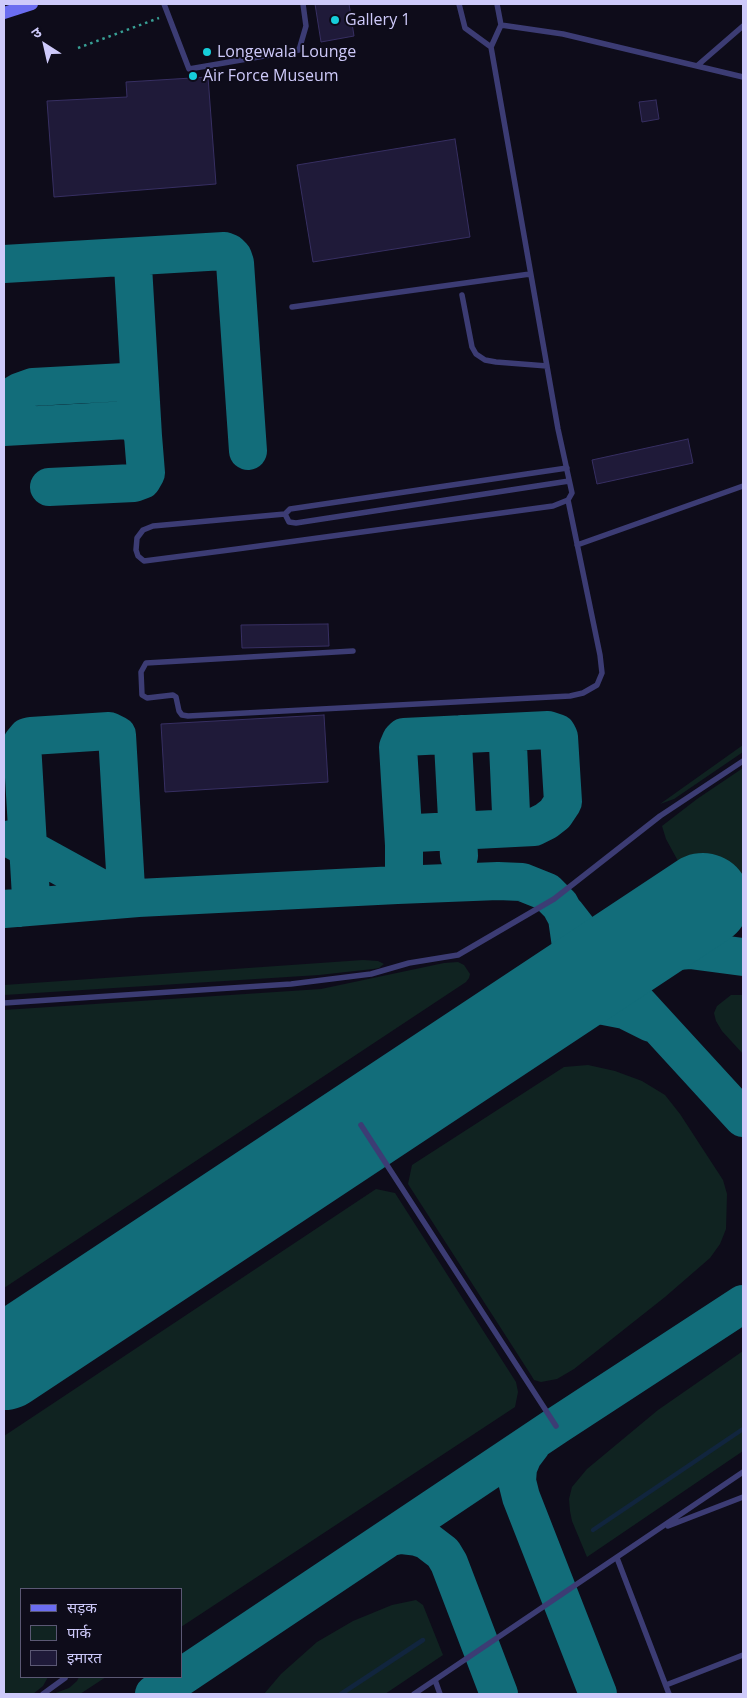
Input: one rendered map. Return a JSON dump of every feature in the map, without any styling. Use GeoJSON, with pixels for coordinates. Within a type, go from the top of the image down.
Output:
{"type":"FeatureCollection","features":[{"type":"Feature","properties":{"kind":"street"},"geometry":{"type":"LineString","coordinates":[[4,14],[32,4]]}},
{"type":"Feature","properties":{"kind":"lane"},"geometry":{"type":"LineString","coordinates":[[164,4],[189,69],[299,50],[306,26],[303,4]]}},
{"type":"Feature","properties":{"kind":"lane"},"geometry":{"type":"LineString","coordinates":[[460,4],[465,28],[491,47]]}},
{"type":"Feature","properties":{"kind":"lane"},"geometry":{"type":"LineString","coordinates":[[497,4],[501,25],[491,47],[558,429],[567,468],[572,493],[568,500],[553,506],[144,561],[138,556],[136,550],[137,538],[143,530],[153,526],[285,514],[290,509],[567,468]]}},
{"type":"Feature","properties":{"kind":"lane"},"geometry":{"type":"LineString","coordinates":[[501,25],[563,34],[743,76]]}},
{"type":"Feature","properties":{"kind":"lane"},"geometry":{"type":"LineString","coordinates":[[698,65],[743,26]]}},
{"type":"Feature","properties":{"kind":"lane"},"geometry":{"type":"LineString","coordinates":[[292,307],[530,274]]}},
{"type":"Feature","properties":{"kind":"lane"},"geometry":{"type":"LineString","coordinates":[[462,295],[472,347],[476,354],[485,360],[496,362],[547,366]]}},
{"type":"Feature","properties":{"kind":"lane"},"geometry":{"type":"LineString","coordinates":[[285,514],[289,522],[296,523],[569,481]]}},
{"type":"Feature","properties":{"kind":"lane"},"geometry":{"type":"LineString","coordinates":[[577,545],[743,486]]}},
{"type":"Feature","properties":{"kind":"lane"},"geometry":{"type":"LineString","coordinates":[[353,651],[146,663],[141,672],[142,695],[147,698],[173,695],[176,697],[179,711],[182,715],[188,716],[570,696],[583,693],[596,685],[602,673],[600,654],[568,500]]}},
{"type":"Feature","properties":{"kind":"lane"},"geometry":{"type":"LineString","coordinates":[[4,1003],[292,984],[371,974],[409,963],[458,955],[554,899],[660,816],[743,761]]}},
{"type":"Feature","properties":{"kind":"lane"},"geometry":{"type":"LineString","coordinates":[[361,1126],[556,1426]]}},
{"type":"Feature","properties":{"kind":"lane"},"geometry":{"type":"LineString","coordinates":[[414,1694],[743,1472]]}},
{"type":"Feature","properties":{"kind":"lane"},"geometry":{"type":"LineString","coordinates":[[658,1530],[743,1497]]}},
{"type":"Feature","properties":{"kind":"lane"},"geometry":{"type":"LineString","coordinates":[[617,1558],[669,1694]]}},
{"type":"Feature","properties":{"kind":"lane"},"geometry":{"type":"LineString","coordinates":[[666,1685],[743,1655]]}},
{"type":"Feature","properties":{"kind":"lane"},"geometry":{"type":"LineString","coordinates":[[43,1694],[65,1678]]}},
{"type":"Feature","properties":{"kind":"lane"},"geometry":{"type":"LineString","coordinates":[[435,1680],[440,1694]]}},
{"type":"Feature","properties":{"kind":"path"},"geometry":{"type":"LineString","coordinates":[[78,48],[168,15]]}},
{"type":"Feature","properties":{"kind":"green space"},"geometry":{"type":"Polygon","coordinates":[[[743,745],[743,752],[674,799],[660,804],[743,745]]]}},
{"type":"Feature","properties":{"kind":"green space"},"geometry":{"type":"Polygon","coordinates":[[[743,768],[743,921],[736,920],[723,928],[678,861],[666,839],[662,826],[697,799],[743,768]]]}},
{"type":"Feature","properties":{"kind":"green space"},"geometry":{"type":"Polygon","coordinates":[[[363,960],[378,961],[384,964],[379,968],[319,975],[4,995],[4,985],[363,960]]]}},
{"type":"Feature","properties":{"kind":"green space"},"geometry":{"type":"Polygon","coordinates":[[[458,962],[464,965],[470,974],[466,982],[4,1288],[4,1010],[321,989],[444,963],[458,962]]]}},
{"type":"Feature","properties":{"kind":"green space"},"geometry":{"type":"Polygon","coordinates":[[[731,995],[743,995],[743,1054],[722,1031],[714,1013],[717,1006],[731,995]]]}},
{"type":"Feature","properties":{"kind":"green space"},"geometry":{"type":"Polygon","coordinates":[[[588,1065],[615,1071],[642,1081],[665,1095],[680,1114],[723,1180],[727,1194],[726,1229],[720,1244],[710,1258],[665,1297],[574,1369],[557,1379],[541,1382],[534,1380],[408,1184],[412,1165],[564,1067],[588,1065]]]}},
{"type":"Feature","properties":{"kind":"green space"},"geometry":{"type":"Polygon","coordinates":[[[376,1189],[395,1193],[516,1382],[518,1392],[515,1407],[182,1626],[182,1588],[20,1588],[20,1678],[47,1678],[43,1686],[33,1694],[4,1694],[4,1436],[376,1189]]]}},
{"type":"Feature","properties":{"kind":"green space"},"geometry":{"type":"Polygon","coordinates":[[[743,1351],[743,1451],[587,1557],[572,1521],[569,1499],[572,1487],[587,1469],[658,1410],[743,1351]]]}},
{"type":"Feature","properties":{"kind":"green space"},"geometry":{"type":"Polygon","coordinates":[[[416,1600],[423,1605],[443,1655],[385,1694],[264,1694],[281,1674],[317,1642],[353,1621],[392,1605],[416,1600]]]}},
{"type":"Feature","properties":{"kind":"green space"},"geometry":{"type":"Polygon","coordinates":[[[78,1678],[104,1678],[80,1694],[53,1694],[69,1688],[78,1678]]]}},
{"type":"Feature","properties":{"kind":"building","name":"Gallery 1"},"geometry":{"type":"Polygon","coordinates":[[[315,4],[349,4],[354,36],[321,42],[315,4]]]}},
{"type":"Feature","properties":{"kind":"building"},"geometry":{"type":"Polygon","coordinates":[[[208,77],[216,184],[54,197],[47,101],[127,97],[126,82],[208,77]]]}},
{"type":"Feature","properties":{"kind":"building"},"geometry":{"type":"Polygon","coordinates":[[[656,100],[659,119],[642,122],[639,102],[656,100]]]}},
{"type":"Feature","properties":{"kind":"building"},"geometry":{"type":"Polygon","coordinates":[[[455,139],[470,237],[313,262],[297,165],[455,139]]]}},
{"type":"Feature","properties":{"kind":"building"},"geometry":{"type":"Polygon","coordinates":[[[688,439],[693,463],[597,484],[592,460],[688,439]]]}},
{"type":"Feature","properties":{"kind":"building"},"geometry":{"type":"Polygon","coordinates":[[[328,624],[329,646],[242,648],[241,625],[328,624]]]}},
{"type":"Feature","properties":{"kind":"building"},"geometry":{"type":"Polygon","coordinates":[[[324,715],[328,782],[165,792],[161,724],[324,715]]]}},
{"type":"Feature","properties":{"kind":"waterway"},"geometry":{"type":"LineString","coordinates":[[593,1530],[743,1429]]}},
{"type":"Feature","properties":{"kind":"waterway"},"geometry":{"type":"LineString","coordinates":[[341,1694],[423,1640]]}},
{"type":"Feature","properties":{"kind":"taxiway"},"geometry":{"type":"LineString","coordinates":[[4,264],[224,251],[229,253],[235,263],[248,451]]}},
{"type":"Feature","properties":{"kind":"taxiway"},"geometry":{"type":"LineString","coordinates":[[124,257],[129,258],[133,266],[143,436]]}},
{"type":"Feature","properties":{"kind":"taxiway"},"geometry":{"type":"LineString","coordinates":[[4,401],[19,392],[33,387],[125,382],[130,383],[135,388],[141,402],[135,413]]}},
{"type":"Feature","properties":{"kind":"taxiway"},"geometry":{"type":"LineString","coordinates":[[4,427],[128,420],[134,421],[138,425],[143,436],[146,473],[142,480],[134,483],[49,487]]}},
{"type":"Feature","properties":{"kind":"taxiway"},"geometry":{"type":"LineString","coordinates":[[397,885],[403,880],[404,875],[398,747],[404,737],[548,730],[557,733],[559,737],[563,802],[555,814],[546,821],[534,827],[416,833],[410,835],[404,845]]}},
{"type":"Feature","properties":{"kind":"taxiway"},"geometry":{"type":"LineString","coordinates":[[20,908],[31,897],[22,743],[27,737],[31,736],[109,731],[117,735],[126,888],[138,898]]}},
{"type":"Feature","properties":{"kind":"taxiway"},"geometry":{"type":"LineString","coordinates":[[496,733],[504,736],[508,745],[512,818],[508,825],[500,828]]}},
{"type":"Feature","properties":{"kind":"taxiway"},"geometry":{"type":"LineString","coordinates":[[459,856],[453,743],[457,736],[462,734]]}},
{"type":"Feature","properties":{"kind":"taxiway"},"geometry":{"type":"LineString","coordinates":[[11,839],[111,894],[126,898]]}},
{"type":"Feature","properties":{"kind":"taxiway"},"geometry":{"type":"LineString","coordinates":[[4,909],[138,898],[397,885],[498,881],[522,882],[547,892],[560,905],[567,918],[571,946],[569,963],[561,982],[550,996],[525,1018]]}},
{"type":"Feature","properties":{"kind":"taxiway"},"geometry":{"type":"LineString","coordinates":[[566,914],[622,986],[743,1118]]}},
{"type":"Feature","properties":{"kind":"taxiway"},"geometry":{"type":"LineString","coordinates":[[589,976],[620,962],[652,953],[690,950],[743,957]]}},
{"type":"Feature","properties":{"kind":"taxiway"},"geometry":{"type":"LineString","coordinates":[[527,1018],[564,1006],[594,1004],[625,1010],[651,1023]]}},
{"type":"Feature","properties":{"kind":"taxiway"},"geometry":{"type":"LineString","coordinates":[[182,1676],[556,1426],[743,1304]]}},
{"type":"Feature","properties":{"kind":"taxiway"},"geometry":{"type":"LineString","coordinates":[[532,1444],[523,1456],[518,1468],[517,1481],[521,1497],[598,1694]]}},
{"type":"Feature","properties":{"kind":"taxiway"},"geometry":{"type":"LineString","coordinates":[[391,1537],[400,1535],[417,1537],[426,1540],[443,1553],[449,1563],[499,1694]]}},
{"type":"Feature","properties":{"kind":"taxiway"},"geometry":{"type":"LineString","coordinates":[[154,1694],[179,1678]]}},
{"type":"Feature","properties":{"kind":"runway"},"geometry":{"type":"LineString","coordinates":[[4,1363],[703,900]]}},
{"type":"Feature","properties":{"kind":"place","name":"Gallery 1"},"geometry":{"type":"Point","coordinates":[335,20]}},
{"type":"Feature","properties":{"kind":"place","name":"Longewala Lounge"},"geometry":{"type":"Point","coordinates":[207,52]}},
{"type":"Feature","properties":{"kind":"place","name":"Air Force Museum"},"geometry":{"type":"Point","coordinates":[193,76]}}]}
